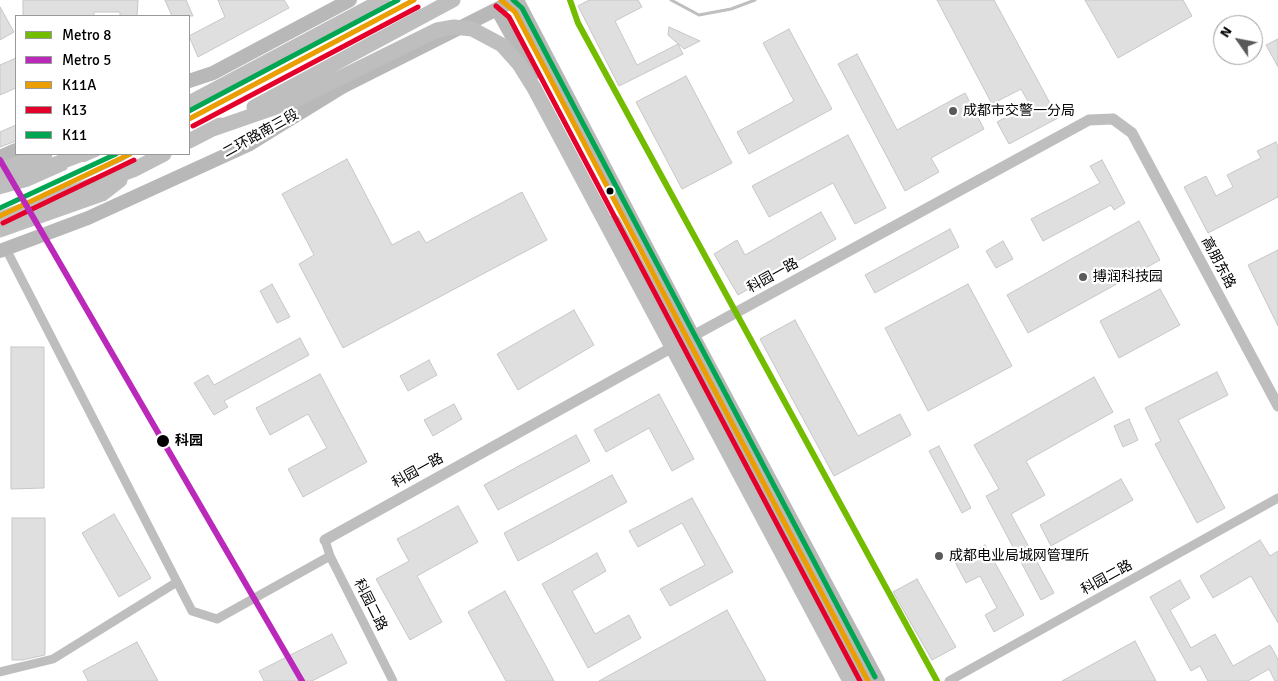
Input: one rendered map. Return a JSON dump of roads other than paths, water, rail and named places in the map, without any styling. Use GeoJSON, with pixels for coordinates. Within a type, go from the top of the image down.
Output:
{"type":"FeatureCollection","features":[{"type":"Feature","properties":{"kind":"highway"},"geometry":{"type":"LineString","coordinates":[[190,102],[383,0]]}},
{"type":"Feature","properties":{"kind":"highway"},"geometry":{"type":"LineString","coordinates":[[190,140],[453,0]]}},
{"type":"Feature","properties":{"kind":"highway"},"geometry":{"type":"LineString","coordinates":[[213,129],[290,102],[437,30],[454,27],[472,28],[502,46],[519,64],[534,88],[850,681]]}},
{"type":"Feature","properties":{"kind":"highway"},"geometry":{"type":"LineString","coordinates":[[0,170],[42,155]]}},
{"type":"Feature","properties":{"kind":"highway"},"geometry":{"type":"LineString","coordinates":[[0,219],[133,170],[162,155]]}},
{"type":"Feature","properties":{"kind":"highway"},"geometry":{"type":"LineString","coordinates":[[0,185],[79,160]]}},
{"type":"Feature","properties":{"kind":"highway"},"geometry":{"type":"LineString","coordinates":[[0,230],[102,194],[133,170]]}},
{"type":"Feature","properties":{"kind":"main road"},"geometry":{"type":"LineString","coordinates":[[190,81],[213,73],[350,0]]}},
{"type":"Feature","properties":{"kind":"main road"},"geometry":{"type":"LineString","coordinates":[[515,3],[878,681]]}},
{"type":"Feature","properties":{"kind":"main road","name":"二环路南三段"},"geometry":{"type":"LineString","coordinates":[[3,250],[88,218],[248,145],[342,87],[499,5],[515,3]]}},
{"type":"Feature","properties":{"kind":"main road"},"geometry":{"type":"LineString","coordinates":[[499,5],[859,681]]}},
{"type":"Feature","properties":{"kind":"main road"},"geometry":{"type":"LineString","coordinates":[[0,157],[15,150]]}},
{"type":"Feature","properties":{"kind":"street","name":"科园一路"},"geometry":{"type":"LineString","coordinates":[[325,540],[680,343],[1089,120],[1113,119],[1132,133]]}},
{"type":"Feature","properties":{"kind":"street","name":"高朋东路"},"geometry":{"type":"LineString","coordinates":[[1132,133],[1278,406]]}},
{"type":"Feature","properties":{"kind":"street"},"geometry":{"type":"LineString","coordinates":[[0,219],[20,244]]}},
{"type":"Feature","properties":{"kind":"street"},"geometry":{"type":"LineString","coordinates":[[3,250],[192,611],[217,619],[330,556]]}},
{"type":"Feature","properties":{"kind":"street","name":"科园二路"},"geometry":{"type":"LineString","coordinates":[[949,681],[1278,498]]}},
{"type":"Feature","properties":{"kind":"street","name":"科园二路"},"geometry":{"type":"LineString","coordinates":[[325,540],[330,556],[393,681]]}},
{"type":"Feature","properties":{"kind":"street"},"geometry":{"type":"LineString","coordinates":[[0,672],[53,659],[177,582]]}},
{"type":"Feature","properties":{"kind":"lane"},"geometry":{"type":"LineString","coordinates":[[190,118],[414,0]]}},
{"type":"Feature","properties":{"kind":"lane"},"geometry":{"type":"LineString","coordinates":[[515,3],[868,681]]}},
{"type":"Feature","properties":{"kind":"lane"},"geometry":{"type":"LineString","coordinates":[[0,192],[29,184],[79,160],[95,155]]}},
{"type":"Feature","properties":{"kind":"lane"},"geometry":{"type":"LineString","coordinates":[[0,219],[128,155]]}},
{"type":"Feature","properties":{"kind":"waterway"},"geometry":{"type":"LineString","coordinates":[[671,0],[699,15],[731,9],[755,0]]}},
{"type":"Feature","properties":{"kind":"metro line","name":"8"},"geometry":{"type":"LineString","coordinates":[[570,0],[578,23],[937,681]]}},
{"type":"Feature","properties":{"kind":"metro line","name":"5"},"geometry":{"type":"LineString","coordinates":[[0,160],[302,681]]}},
{"type":"Feature","properties":{"kind":"place","name":"成都市交警一分局"},"geometry":{"type":"Point","coordinates":[953,111]}},
{"type":"Feature","properties":{"kind":"place","name":"搏润科技园"},"geometry":{"type":"Point","coordinates":[1083,277]}},
{"type":"Feature","properties":{"kind":"place","name":"科园"},"geometry":{"type":"Point","coordinates":[163,441]}},
{"type":"Feature","properties":{"kind":"place","name":"成都电业局城网管理所"},"geometry":{"type":"Point","coordinates":[939,556]}}]}
